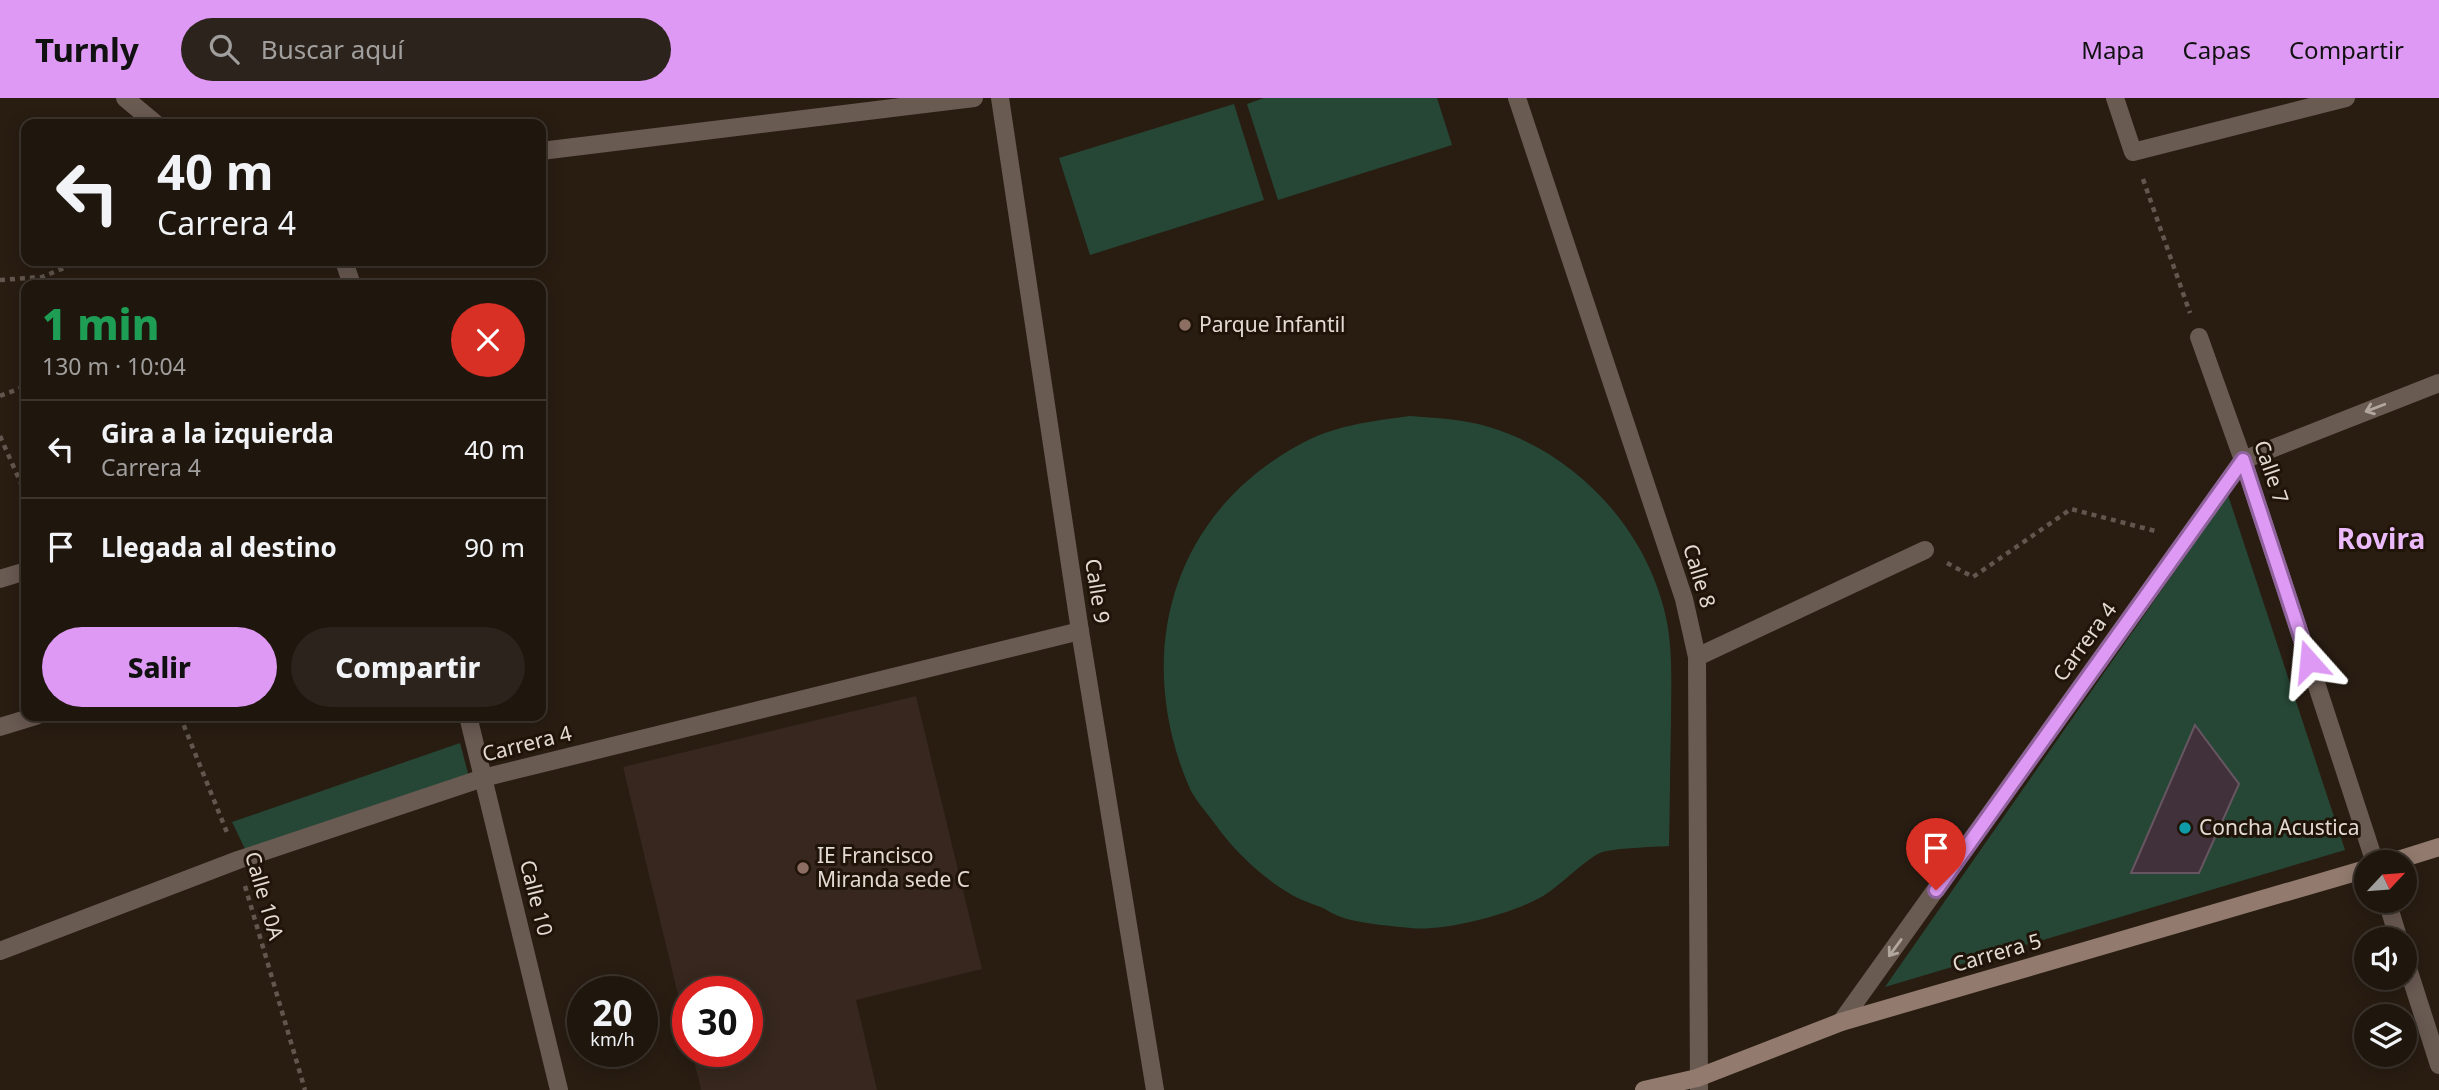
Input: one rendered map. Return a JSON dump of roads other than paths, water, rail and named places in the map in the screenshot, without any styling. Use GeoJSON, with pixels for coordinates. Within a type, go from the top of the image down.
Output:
{"type":"FeatureCollection","features":[{"type":"Feature","properties":{"kind":"street"},"geometry":{"type":"LineString","coordinates":[[125,98],[150,119]]}},
{"type":"Feature","properties":{"kind":"street"},"geometry":{"type":"LineString","coordinates":[[546,150],[974,98]]}},
{"type":"Feature","properties":{"kind":"street","name":"Calle 9"},"geometry":{"type":"LineString","coordinates":[[1000,98],[1080,631],[1155,1090]]}},
{"type":"Feature","properties":{"kind":"street","name":"Calle 8"},"geometry":{"type":"LineString","coordinates":[[1517,98],[1684,598],[1697,657],[1698,1084]]}},
{"type":"Feature","properties":{"kind":"street"},"geometry":{"type":"LineString","coordinates":[[2115,98],[2133,152],[2347,98]]}},
{"type":"Feature","properties":{"kind":"street","name":"Calle 7"},"geometry":{"type":"LineString","coordinates":[[2199,337],[2243,460],[2371,850]]}},
{"type":"Feature","properties":{"kind":"street"},"geometry":{"type":"LineString","coordinates":[[2243,460],[2439,383]]}},
{"type":"Feature","properties":{"kind":"street","name":"Carrera 4"},"geometry":{"type":"LineString","coordinates":[[1841,1022],[2243,460]]}},
{"type":"Feature","properties":{"kind":"street"},"geometry":{"type":"LineString","coordinates":[[1697,657],[1925,550]]}},
{"type":"Feature","properties":{"kind":"street"},"geometry":{"type":"LineString","coordinates":[[0,579],[21,572]]}},
{"type":"Feature","properties":{"kind":"street","name":"Carrera 4"},"geometry":{"type":"LineString","coordinates":[[0,951],[238,860],[483,778],[1080,631]]}},
{"type":"Feature","properties":{"kind":"street"},"geometry":{"type":"LineString","coordinates":[[0,727],[21,721]]}},
{"type":"Feature","properties":{"kind":"street","name":"Calle 10"},"geometry":{"type":"LineString","coordinates":[[469,721],[559,1090]]}},
{"type":"Feature","properties":{"kind":"street"},"geometry":{"type":"LineString","coordinates":[[2417,854],[2439,847]]}},
{"type":"Feature","properties":{"kind":"street","name":"Carrera 5"},"geometry":{"type":"LineString","coordinates":[[1644,1090],[1698,1084],[1841,1022],[2354,872]]}},
{"type":"Feature","properties":{"kind":"street"},"geometry":{"type":"LineString","coordinates":[[2415,990],[2439,1065]]}},
{"type":"Feature","properties":{"kind":"place","name":"Parque Infantil"},"geometry":{"type":"Point","coordinates":[1185,325]}},
{"type":"Feature","properties":{"kind":"place","name":"Concha Acustica"},"geometry":{"type":"Point","coordinates":[2185,828]}},
{"type":"Feature","properties":{"kind":"place","name":"IE Francisco Miranda sede C"},"geometry":{"type":"Point","coordinates":[803,868]}},
{"type":"Feature","properties":{"kind":"district","name":"Rovira"},"geometry":{"type":"Point","coordinates":[2381,539]}}]}
